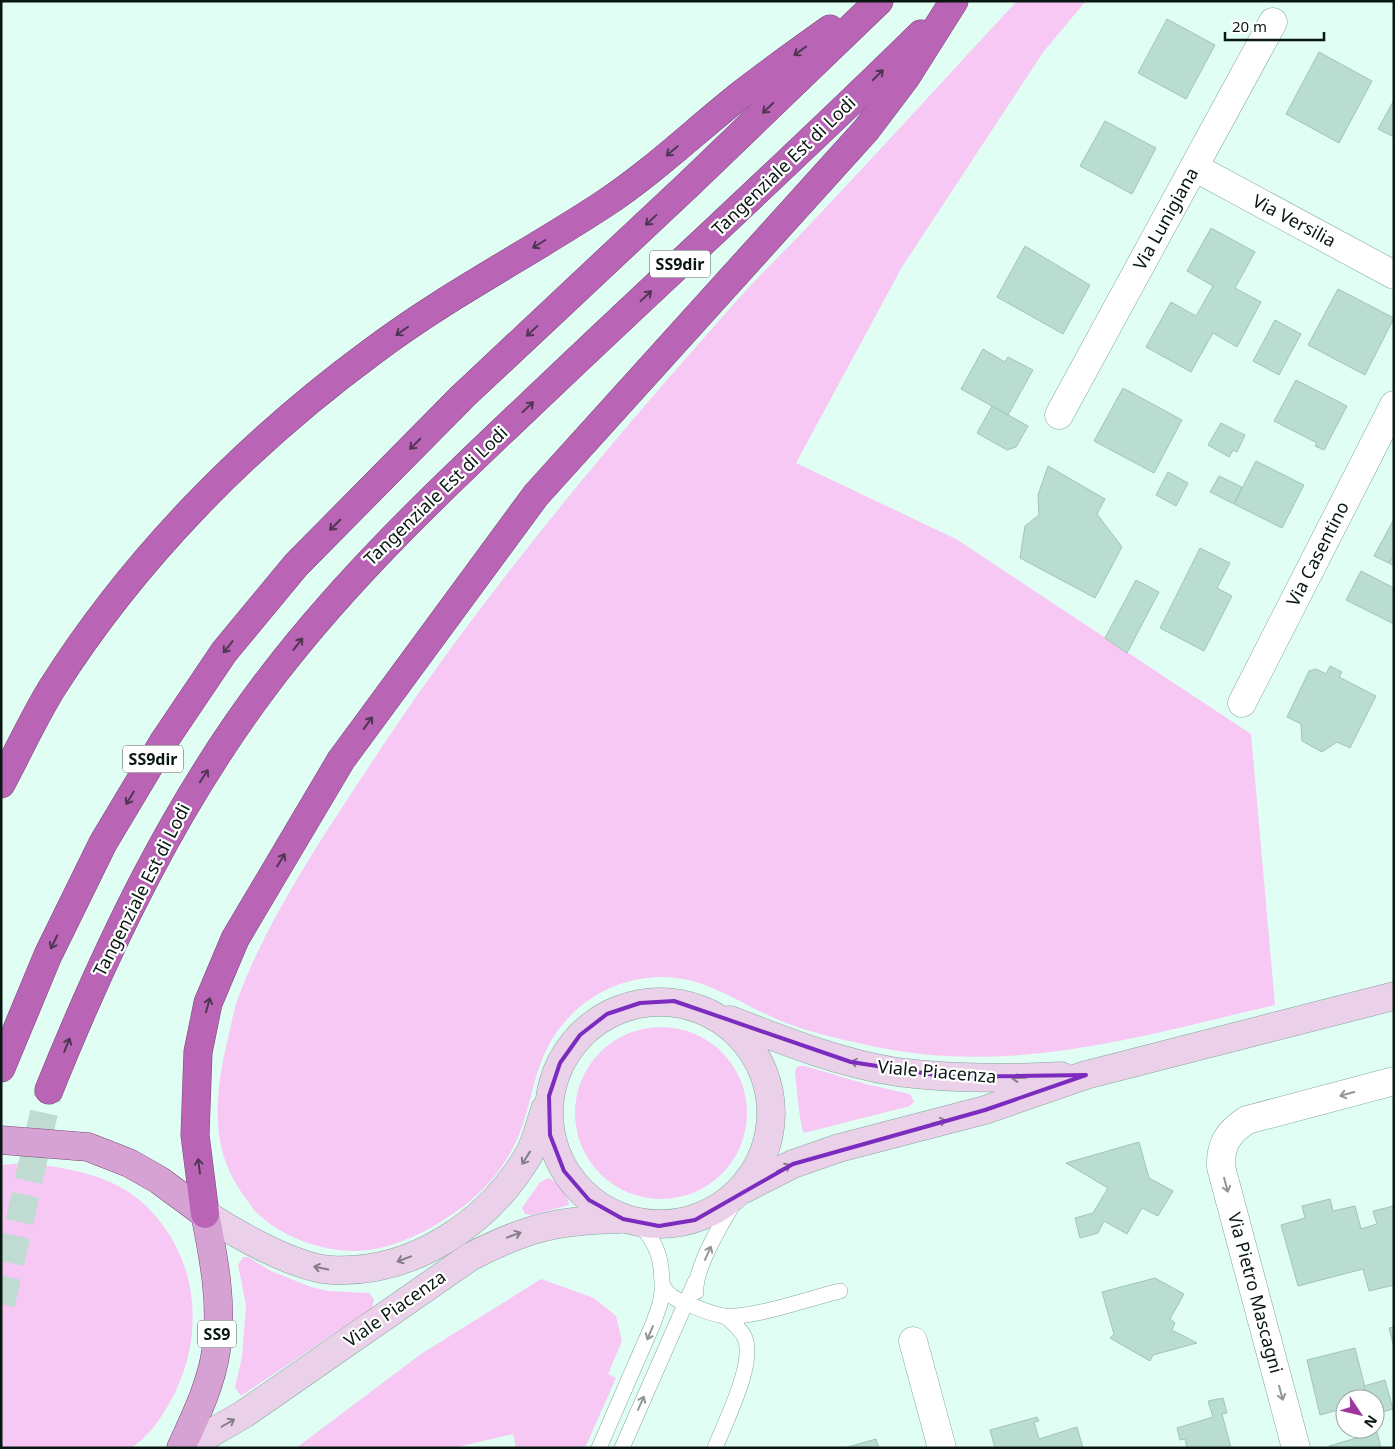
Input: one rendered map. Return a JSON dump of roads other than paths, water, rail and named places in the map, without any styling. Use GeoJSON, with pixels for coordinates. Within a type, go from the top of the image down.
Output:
{"type":"FeatureCollection","features":[{"type":"Feature","properties":{"kind":"highway"},"geometry":{"type":"LineString","coordinates":[[1,784],[52,689],[130,579],[217,485],[273,432],[325,388],[396,334],[606,203],[644,175],[744,92],[867,1]]}},
{"type":"Feature","properties":{"kind":"highway","name":"SS9dir"},"geometry":{"type":"LineString","coordinates":[[1,1068],[48,955],[103,843],[164,741],[224,652],[260,608],[296,565],[463,396],[689,184],[879,1]]}},
{"type":"Feature","properties":{"kind":"highway"},"geometry":{"type":"LineString","coordinates":[[205,1214],[195,1135],[198,1052],[208,1002],[235,939],[341,760],[536,495],[866,130],[906,78],[954,1]]}},
{"type":"Feature","properties":{"kind":"highway","name":"Tangenziale Est di Lodi"},"geometry":{"type":"LineString","coordinates":[[49,1090],[85,1002],[144,878],[180,814],[265,686],[314,622],[356,575],[452,479],[831,122],[954,1]]}},
{"type":"Feature","properties":{"kind":"main road"},"geometry":{"type":"LineString","coordinates":[[1,1140],[88,1147],[129,1163],[158,1180],[205,1214]]}},
{"type":"Feature","properties":{"kind":"main road","name":"SS9"},"geometry":{"type":"LineString","coordinates":[[181,1448],[201,1406],[216,1352],[218,1302],[214,1258],[205,1214]]}},
{"type":"Feature","properties":{"kind":"street","name":"Via Lunigiana"},"geometry":{"type":"LineString","coordinates":[[1059,415],[1273,22]]}},
{"type":"Feature","properties":{"kind":"street","name":"Via Versilia"},"geometry":{"type":"LineString","coordinates":[[1194,167],[1394,275]]}},
{"type":"Feature","properties":{"kind":"street","name":"Via Casentino"},"geometry":{"type":"LineString","coordinates":[[1242,703],[1394,405]]}},
{"type":"Feature","properties":{"kind":"street","name":"Viale Piacenza"},"geometry":{"type":"LineString","coordinates":[[741,1191],[793,1164],[821,1154],[985,1110],[1086,1075],[1394,996]]}},
{"type":"Feature","properties":{"kind":"street","name":"Viale Piacenza"},"geometry":{"type":"LineString","coordinates":[[205,1214],[229,1229],[302,1264],[331,1270],[370,1269],[402,1261],[464,1228],[495,1201],[529,1154],[560,1063],[580,1035],[607,1014],[640,1002],[674,1001],[708,1011],[782,1040],[851,1062],[896,1072],[949,1077],[1004,1079],[1086,1075]]}},
{"type":"Feature","properties":{"kind":"street"},"geometry":{"type":"LineString","coordinates":[[549,1096],[550,1135],[564,1171],[589,1200],[629,1220],[659,1226],[696,1220],[720,1208],[741,1191],[757,1170],[770,1135],[772,1098],[761,1062],[738,1032],[708,1011]]}},
{"type":"Feature","properties":{"kind":"street","name":"Via Pietro Mascagni"},"geometry":{"type":"LineString","coordinates":[[1296,1448],[1221,1167],[1220,1152],[1226,1138],[1235,1128],[1247,1120],[1394,1081]]}},
{"type":"Feature","properties":{"kind":"street","name":"Viale Piacenza"},"geometry":{"type":"LineString","coordinates":[[185,1448],[244,1414],[470,1256],[506,1238],[540,1226],[584,1220],[629,1220]]}},
{"type":"Feature","properties":{"kind":"street"},"geometry":{"type":"LineString","coordinates":[[913,1341],[942,1448]]}},
{"type":"Feature","properties":{"kind":"lane"},"geometry":{"type":"LineString","coordinates":[[622,1448],[725,1217],[741,1191]]}},
{"type":"Feature","properties":{"kind":"lane"},"geometry":{"type":"LineString","coordinates":[[599,1448],[654,1324],[663,1286],[661,1265],[655,1244],[645,1230],[629,1220]]}},
{"type":"Feature","properties":{"kind":"lane"},"geometry":{"type":"LineString","coordinates":[[695,1282],[699,1303],[708,1312]]}},
{"type":"Feature","properties":{"kind":"lane"},"geometry":{"type":"LineString","coordinates":[[663,1286],[669,1293],[686,1303],[708,1312],[725,1316],[744,1315],[840,1291]]}},
{"type":"Feature","properties":{"kind":"lane"},"geometry":{"type":"LineString","coordinates":[[715,1448],[742,1376],[747,1353],[745,1337],[737,1325],[725,1316]]}},
{"type":"Feature","properties":{"kind":"tunnel"},"geometry":{"type":"LineString","coordinates":[[1,1304],[49,1090]]}}]}
